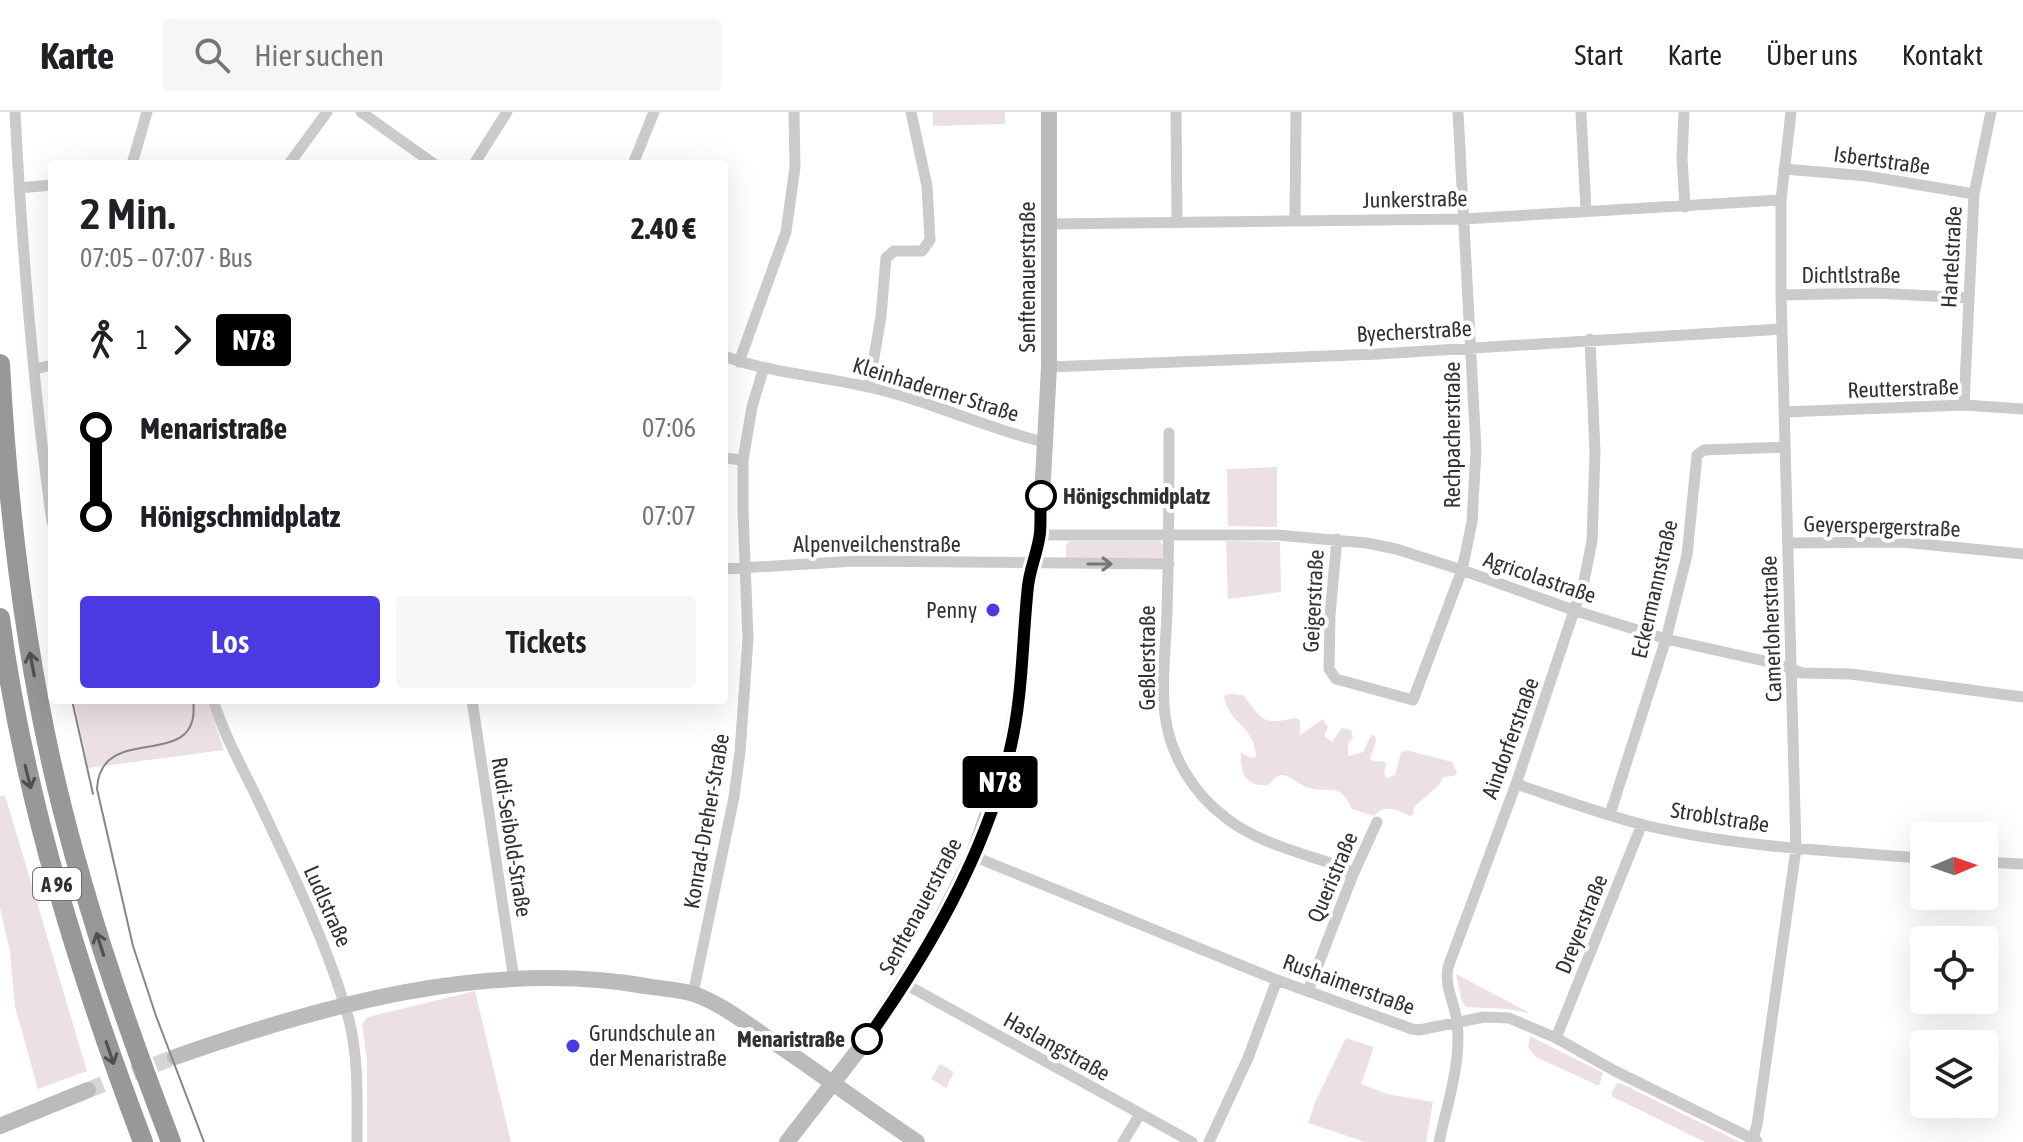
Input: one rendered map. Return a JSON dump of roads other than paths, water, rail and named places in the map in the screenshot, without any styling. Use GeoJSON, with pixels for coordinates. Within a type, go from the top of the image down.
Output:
{"type":"FeatureCollection","features":[{"type":"Feature","properties":{"kind":"highway","name":"A 96"},"geometry":{"type":"LineString","coordinates":[[0,364],[15,544],[28,643],[51,761],[96,931],[124,1018],[171,1142]]}},
{"type":"Feature","properties":{"kind":"highway","name":"A 96"},"geometry":{"type":"LineString","coordinates":[[0,618],[26,770],[50,859],[93,1002],[143,1142]]}},
{"type":"Feature","properties":{"kind":"street"},"geometry":{"type":"LineString","coordinates":[[15,112],[19,188],[48,486]]}},
{"type":"Feature","properties":{"kind":"street"},"geometry":{"type":"LineString","coordinates":[[133,160],[147,112]]}},
{"type":"Feature","properties":{"kind":"street"},"geometry":{"type":"LineString","coordinates":[[292,160],[327,112]]}},
{"type":"Feature","properties":{"kind":"street"},"geometry":{"type":"LineString","coordinates":[[361,112],[428,160]]}},
{"type":"Feature","properties":{"kind":"street"},"geometry":{"type":"LineString","coordinates":[[477,160],[507,112]]}},
{"type":"Feature","properties":{"kind":"street"},"geometry":{"type":"LineString","coordinates":[[635,160],[654,112]]}},
{"type":"Feature","properties":{"kind":"street"},"geometry":{"type":"LineString","coordinates":[[739,362],[786,232],[795,167],[794,112]]}},
{"type":"Feature","properties":{"kind":"street"},"geometry":{"type":"LineString","coordinates":[[869,387],[881,316],[886,258],[894,251],[922,251],[930,240],[927,186],[911,112]]}},
{"type":"Feature","properties":{"kind":"street","name":"Senftenauerstraße"},"geometry":{"type":"LineString","coordinates":[[1043,442],[1049,367],[1049,112]]}},
{"type":"Feature","properties":{"kind":"street"},"geometry":{"type":"LineString","coordinates":[[1176,112],[1177,221]]}},
{"type":"Feature","properties":{"kind":"street"},"geometry":{"type":"LineString","coordinates":[[1295,221],[1296,112]]}},
{"type":"Feature","properties":{"kind":"street","name":"Rechpacherstraße"},"geometry":{"type":"LineString","coordinates":[[1413,700],[1462,570],[1472,522],[1476,450],[1458,112]]}},
{"type":"Feature","properties":{"kind":"street"},"geometry":{"type":"LineString","coordinates":[[1581,112],[1586,211]]}},
{"type":"Feature","properties":{"kind":"street"},"geometry":{"type":"LineString","coordinates":[[1684,112],[1682,159],[1685,207]]}},
{"type":"Feature","properties":{"kind":"street","name":"Camerloherstraße"},"geometry":{"type":"LineString","coordinates":[[1754,1141],[1796,849],[1781,295],[1781,200],[1791,112]]}},
{"type":"Feature","properties":{"kind":"street","name":"Hartelstraße"},"geometry":{"type":"LineString","coordinates":[[1964,405],[1974,194],[1991,112]]}},
{"type":"Feature","properties":{"kind":"street","name":"Isbertstraße"},"geometry":{"type":"LineString","coordinates":[[1784,169],[1867,176],[1974,194]]}},
{"type":"Feature","properties":{"kind":"street"},"geometry":{"type":"LineString","coordinates":[[19,188],[48,185]]}},
{"type":"Feature","properties":{"kind":"street","name":"Junkerstraße"},"geometry":{"type":"LineString","coordinates":[[1050,224],[1463,219],[1781,200]]}},
{"type":"Feature","properties":{"kind":"street","name":"Dichtlstraße"},"geometry":{"type":"LineString","coordinates":[[1781,295],[1876,293],[1968,298]]}},
{"type":"Feature","properties":{"kind":"street","name":"Byecherstraße"},"geometry":{"type":"LineString","coordinates":[[1049,367],[1472,348],[1782,329]]}},
{"type":"Feature","properties":{"kind":"street","name":"Aindorferstraße"},"geometry":{"type":"LineString","coordinates":[[1439,1142],[1457,1048],[1457,1021],[1445,979],[1448,967],[1576,611],[1592,541],[1595,452],[1590,339]]}},
{"type":"Feature","properties":{"kind":"street","name":"Kleinhaderner Straße"},"geometry":{"type":"LineString","coordinates":[[728,358],[869,387],[1043,442]]}},
{"type":"Feature","properties":{"kind":"street"},"geometry":{"type":"LineString","coordinates":[[35,369],[48,366]]}},
{"type":"Feature","properties":{"kind":"street","name":"Konrad-Dreher-Straße"},"geometry":{"type":"LineString","coordinates":[[693,994],[741,751],[748,639],[743,460],[752,407],[764,367]]}},
{"type":"Feature","properties":{"kind":"street","name":"Reutterstraße"},"geometry":{"type":"LineString","coordinates":[[1784,412],[1964,405],[2023,409]]}},
{"type":"Feature","properties":{"kind":"street","name":"Geßlerstraße"},"geometry":{"type":"LineString","coordinates":[[1169,433],[1170,534],[1165,716],[1173,744],[1185,772],[1202,796],[1227,819],[1252,834],[1345,868],[1352,877]]}},
{"type":"Feature","properties":{"kind":"street"},"geometry":{"type":"LineString","coordinates":[[1043,442],[1040,535],[1031,564],[1169,564]]}},
{"type":"Feature","properties":{"kind":"street","name":"Eckermannstraße"},"geometry":{"type":"LineString","coordinates":[[1610,814],[1666,639],[1687,555],[1697,455],[1704,450],[1784,447]]}},
{"type":"Feature","properties":{"kind":"street"},"geometry":{"type":"LineString","coordinates":[[728,458],[743,460]]}},
{"type":"Feature","properties":{"kind":"street","name":"Agricolastraße"},"geometry":{"type":"LineString","coordinates":[[1040,535],[1170,534],[1337,539],[1396,549],[1666,639],[1802,673],[1851,674],[2023,697]]}},
{"type":"Feature","properties":{"kind":"street","name":"Geigerstraße"},"geometry":{"type":"LineString","coordinates":[[1337,539],[1329,669],[1336,679],[1413,700]]}},
{"type":"Feature","properties":{"kind":"street","name":"Geyerspergerstraße"},"geometry":{"type":"LineString","coordinates":[[1788,543],[1902,542],[2023,554]]}},
{"type":"Feature","properties":{"kind":"street","name":"Alpenveilchenstraße"},"geometry":{"type":"LineString","coordinates":[[728,569],[856,561],[1031,564]]}},
{"type":"Feature","properties":{"kind":"street","name":"Senftenauerstraße"},"geometry":{"type":"LineString","coordinates":[[787,1142],[905,984],[952,902],[973,856],[1010,751],[1021,680],[1031,564]]}},
{"type":"Feature","properties":{"kind":"street","name":"Ludlstraße"},"geometry":{"type":"LineString","coordinates":[[214,704],[224,731],[310,909],[350,1023],[355,1061],[357,1142]]}},
{"type":"Feature","properties":{"kind":"street","name":"Rudi-Seibold-Straße"},"geometry":{"type":"LineString","coordinates":[[473,704],[514,980]]}},
{"type":"Feature","properties":{"kind":"street","name":"Stroblstraße"},"geometry":{"type":"LineString","coordinates":[[1516,784],[1642,824],[1722,840],[1910,857]]}},
{"type":"Feature","properties":{"kind":"street","name":"Queristraße"},"geometry":{"type":"LineString","coordinates":[[1308,991],[1377,822]]}},
{"type":"Feature","properties":{"kind":"street","name":"Dreyerstraße"},"geometry":{"type":"LineString","coordinates":[[1556,1038],[1642,824]]}},
{"type":"Feature","properties":{"kind":"street","name":"Rushaimerstraße"},"geometry":{"type":"LineString","coordinates":[[973,856],[1277,980],[1412,1029],[1484,1017],[1509,1018],[1556,1038],[1754,1141]]}},
{"type":"Feature","properties":{"kind":"street"},"geometry":{"type":"LineString","coordinates":[[1998,863],[2023,864]]}},
{"type":"Feature","properties":{"kind":"street"},"geometry":{"type":"LineString","coordinates":[[175,1057],[242,1033],[344,1006],[414,992],[556,976],[606,979],[693,994],[728,1011],[917,1142]]}},
{"type":"Feature","properties":{"kind":"street"},"geometry":{"type":"LineString","coordinates":[[1209,1142],[1248,1058],[1277,980]]}},
{"type":"Feature","properties":{"kind":"street","name":"Haslangstraße"},"geometry":{"type":"LineString","coordinates":[[905,984],[1192,1142]]}},
{"type":"Feature","properties":{"kind":"street"},"geometry":{"type":"LineString","coordinates":[[0,1126],[88,1090]]}},
{"type":"Feature","properties":{"kind":"street"},"geometry":{"type":"LineString","coordinates":[[1123,1142],[1140,1114]]}},
{"type":"Feature","properties":{"kind":"tunnel"},"geometry":{"type":"LineString","coordinates":[[88,1090],[175,1057]]}},
{"type":"Feature","properties":{"kind":"tram line"},"geometry":{"type":"LineString","coordinates":[[73,704],[93,794]]}},
{"type":"Feature","properties":{"kind":"tram line"},"geometry":{"type":"LineString","coordinates":[[193,704],[192,722],[183,736],[168,743],[115,756],[102,768],[97,789],[133,946],[204,1142]]}},
{"type":"Feature","properties":{"kind":"place","name":"Hönigschmidplatz"},"geometry":{"type":"Point","coordinates":[1041,496]}},
{"type":"Feature","properties":{"kind":"place","name":"Penny"},"geometry":{"type":"Point","coordinates":[993,610]}},
{"type":"Feature","properties":{"kind":"place","name":"Menaristraße"},"geometry":{"type":"Point","coordinates":[867,1039]}},
{"type":"Feature","properties":{"kind":"place","name":"Grundschule an der Menaristraße"},"geometry":{"type":"Point","coordinates":[573,1046]}}]}
